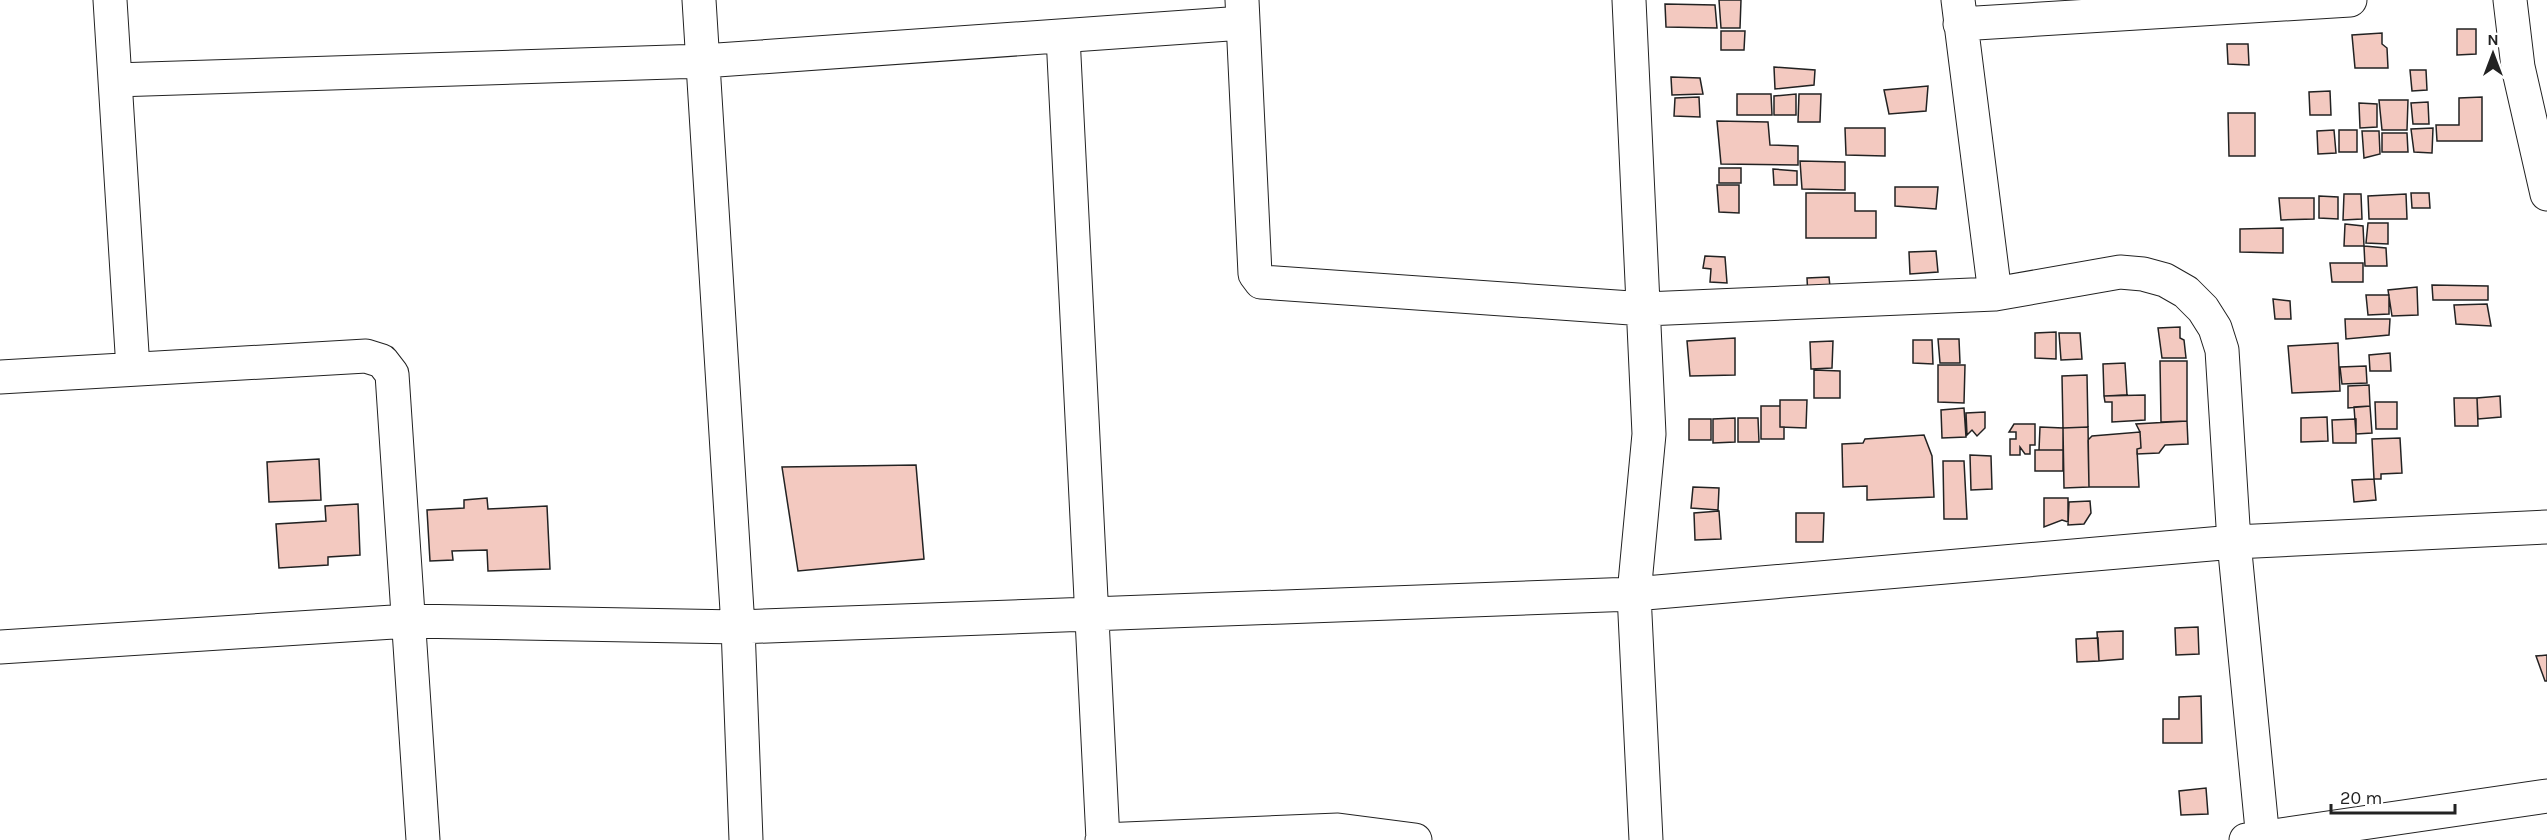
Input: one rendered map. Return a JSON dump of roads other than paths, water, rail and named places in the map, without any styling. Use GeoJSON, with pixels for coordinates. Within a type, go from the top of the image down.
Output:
{"type":"FeatureCollection","features":[{"type":"Feature","properties":{"kind":"street"},"geometry":{"type":"LineString","coordinates":[[110,0],[133,369]]}},
{"type":"Feature","properties":{"kind":"street"},"geometry":{"type":"LineString","coordinates":[[699,0],[738,627],[746,840]]}},
{"type":"Feature","properties":{"kind":"street"},"geometry":{"type":"LineString","coordinates":[[1629,0],[1649,435],[1634,594],[1646,840]]}},
{"type":"Feature","properties":{"kind":"street"},"geometry":{"type":"LineString","coordinates":[[1995,294],[1959,12],[2350,0]]}},
{"type":"Feature","properties":{"kind":"street"},"geometry":{"type":"LineString","coordinates":[[2510,0],[2518,67],[2547,194]]}},
{"type":"Feature","properties":{"kind":"street"},"geometry":{"type":"LineString","coordinates":[[115,80],[703,61],[1063,36],[1243,11],[1255,274],[1261,282],[1645,309],[1995,294],[2120,272],[2143,274],[2165,280],[2186,292],[2203,309],[2215,328],[2222,350],[2257,840],[2547,796]]}},
{"type":"Feature","properties":{"kind":"street"},"geometry":{"type":"LineString","coordinates":[[1063,36],[1102,840],[1339,835],[1415,840]]}},
{"type":"Feature","properties":{"kind":"street"},"geometry":{"type":"LineString","coordinates":[[0,377],[366,356],[382,361],[392,374],[423,840]]}},
{"type":"Feature","properties":{"kind":"street"},"geometry":{"type":"LineString","coordinates":[[0,647],[409,621],[738,627],[1090,612],[1634,594],[2234,542],[2547,527]]}}]}
